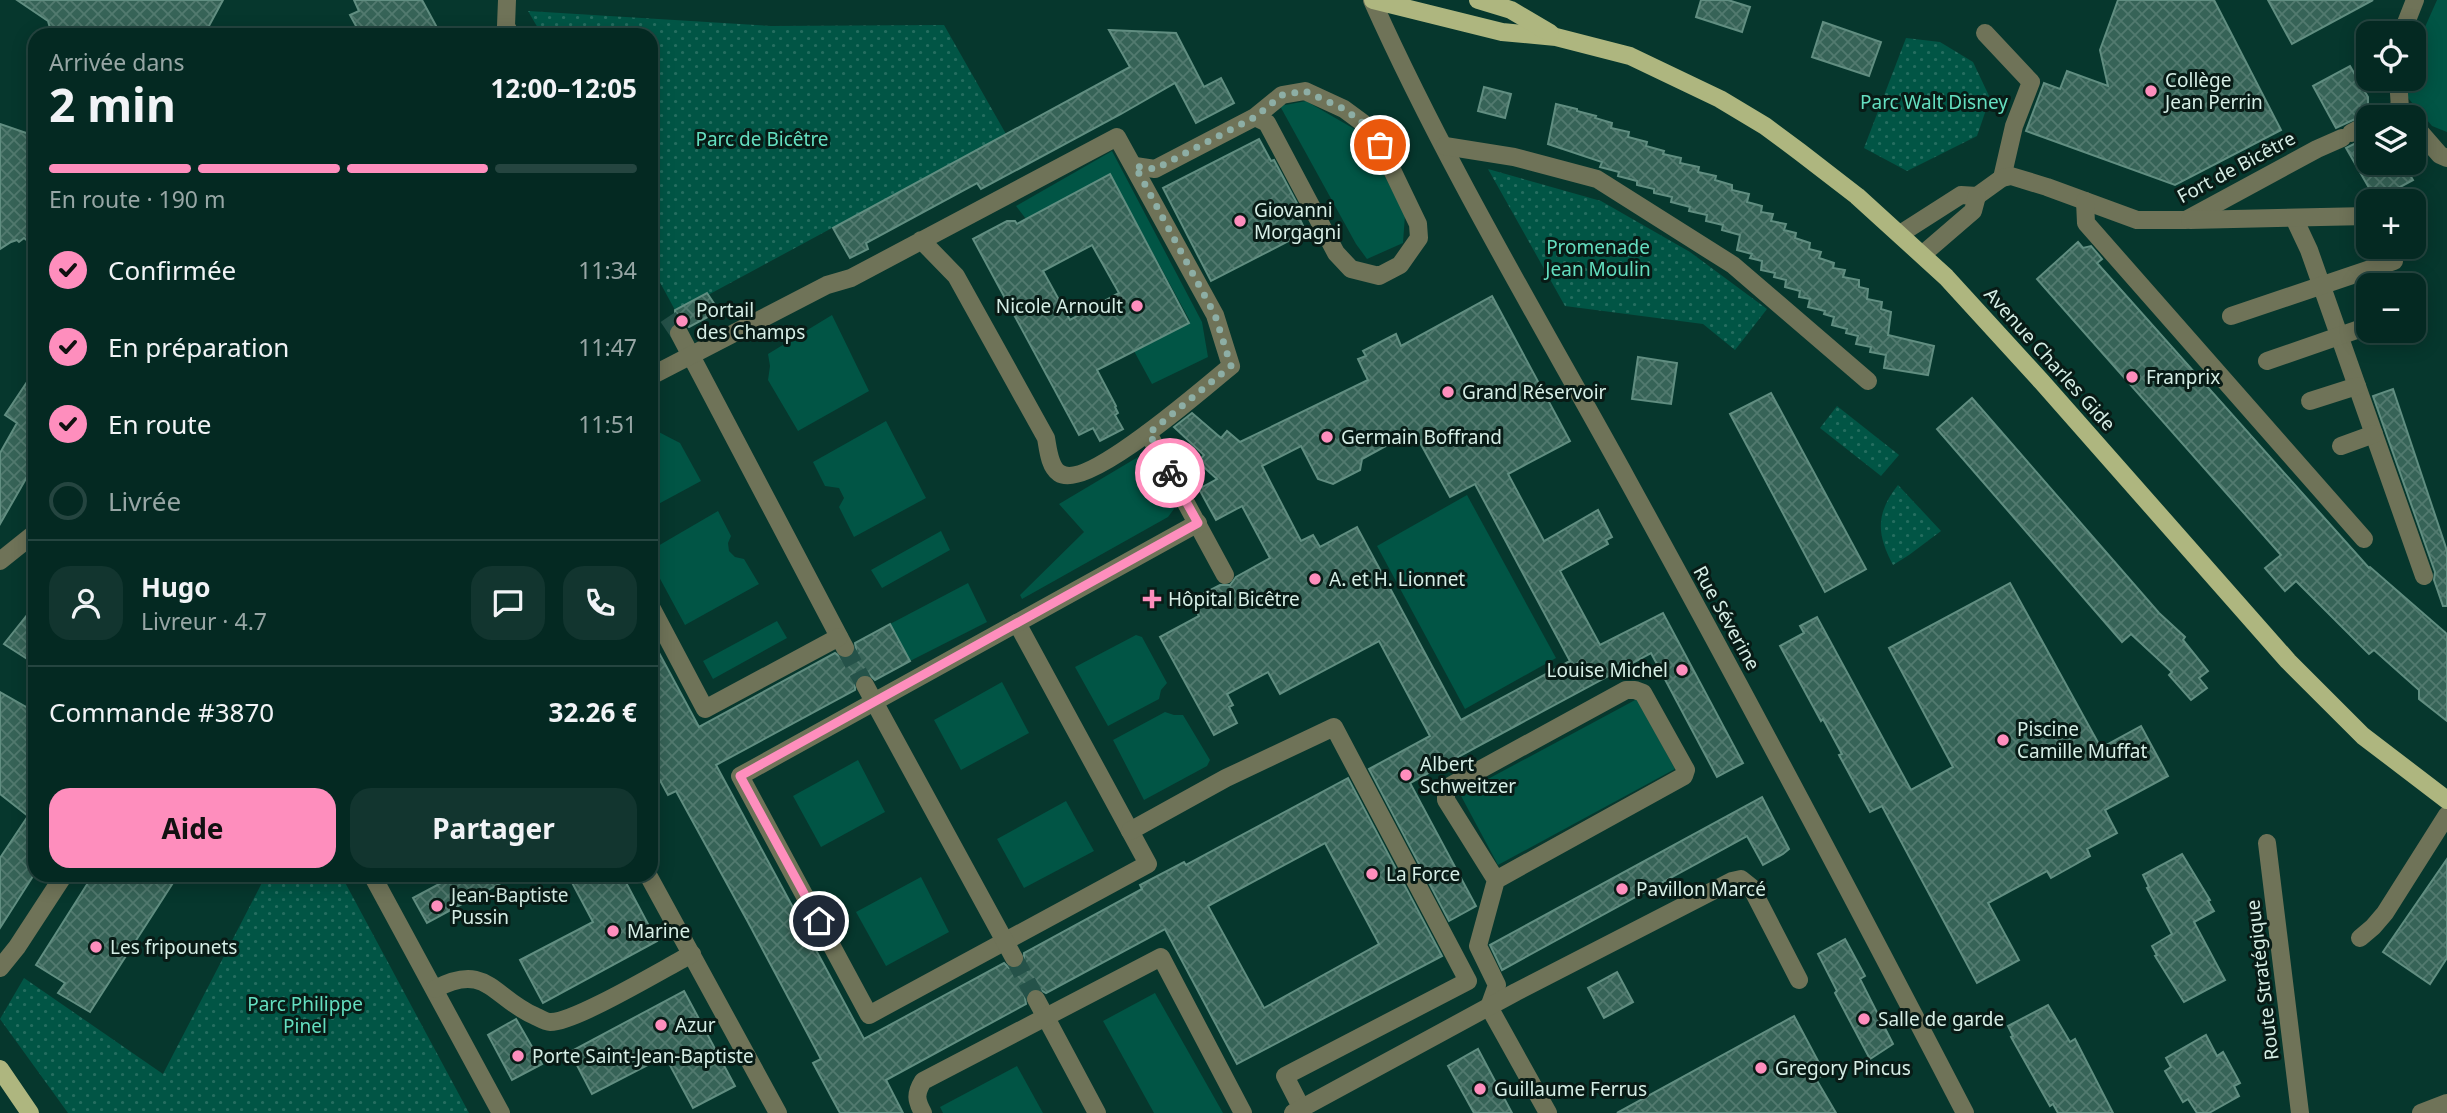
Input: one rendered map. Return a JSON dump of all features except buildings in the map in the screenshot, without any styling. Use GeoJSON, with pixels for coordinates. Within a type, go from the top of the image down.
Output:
{"type":"FeatureCollection","features":[{"type":"Feature","properties":{"kind":"main road","name":"Avenue Charles Gide"},"geometry":{"type":"LineString","coordinates":[[1372,0],[1502,32],[1556,37],[1630,56],[1720,99],[1791,145],[1923,254],[1965,296],[2298,671],[2363,736],[2447,800]]}},
{"type":"Feature","properties":{"kind":"main road","name":"Avenue Charles Gide"},"geometry":{"type":"LineString","coordinates":[[1478,0],[1511,10],[1556,37]]}},
{"type":"Feature","properties":{"kind":"main road"},"geometry":{"type":"LineString","coordinates":[[0,1069],[30,1113]]}},
{"type":"Feature","properties":{"kind":"street"},"geometry":{"type":"LineString","coordinates":[[507,0],[507,28]]}},
{"type":"Feature","properties":{"kind":"street","name":"Rue Séverine"},"geometry":{"type":"LineString","coordinates":[[1372,0],[1395,51],[1445,146],[1722,652],[1965,1113]]}},
{"type":"Feature","properties":{"kind":"street"},"geometry":{"type":"LineString","coordinates":[[2407,21],[2415,0]]}},
{"type":"Feature","properties":{"kind":"street"},"geometry":{"type":"LineString","coordinates":[[1923,254],[1973,211],[1977,196],[2002,178],[2014,127],[2031,82],[1985,33]]}},
{"type":"Feature","properties":{"kind":"street"},"geometry":{"type":"LineString","coordinates":[[1135,166],[1155,169],[1255,117],[1282,95],[1305,91],[1344,109],[1363,123],[1380,145],[1418,224],[1419,238],[1400,265],[1379,276],[1350,269],[1336,253],[1267,123],[1255,117]]}},
{"type":"Feature","properties":{"kind":"street","name":"Fort de Bicêtre"},"geometry":{"type":"LineString","coordinates":[[2002,178],[2020,178],[2137,220],[2186,220],[2317,149],[2354,132]]}},
{"type":"Feature","properties":{"kind":"street"},"geometry":{"type":"LineString","coordinates":[[658,372],[827,285],[851,278],[921,240],[1117,137],[1215,315],[1231,366],[1149,433],[1079,475],[1058,472],[1051,462],[1046,438],[956,276],[921,240]]}},
{"type":"Feature","properties":{"kind":"street"},"geometry":{"type":"LineString","coordinates":[[2426,139],[2440,155],[2447,158]]}},
{"type":"Feature","properties":{"kind":"street"},"geometry":{"type":"LineString","coordinates":[[1445,146],[1514,157],[1597,179],[1732,264],[1868,381]]}},
{"type":"Feature","properties":{"kind":"street"},"geometry":{"type":"LineString","coordinates":[[1900,234],[1961,195],[1977,196]]}},
{"type":"Feature","properties":{"kind":"street"},"geometry":{"type":"LineString","coordinates":[[2085,201],[2086,223],[2364,539]]}},
{"type":"Feature","properties":{"kind":"street"},"geometry":{"type":"LineString","coordinates":[[2186,220],[2356,216]]}},
{"type":"Feature","properties":{"kind":"street"},"geometry":{"type":"LineString","coordinates":[[2294,218],[2321,285],[2424,576]]}},
{"type":"Feature","properties":{"kind":"street"},"geometry":{"type":"LineString","coordinates":[[2231,316],[2394,261]]}},
{"type":"Feature","properties":{"kind":"street"},"geometry":{"type":"LineString","coordinates":[[2267,361],[2356,330]]}},
{"type":"Feature","properties":{"kind":"street"},"geometry":{"type":"LineString","coordinates":[[658,620],[705,709],[842,643],[678,333]]}},
{"type":"Feature","properties":{"kind":"street"},"geometry":{"type":"LineString","coordinates":[[2310,401],[2357,386]]}},
{"type":"Feature","properties":{"kind":"street"},"geometry":{"type":"LineString","coordinates":[[1149,433],[1225,575]]}},
{"type":"Feature","properties":{"kind":"street"},"geometry":{"type":"LineString","coordinates":[[2341,446],[2374,434]]}},
{"type":"Feature","properties":{"kind":"street"},"geometry":{"type":"LineString","coordinates":[[1017,623],[1148,863],[869,1015],[740,776],[1198,523]]}},
{"type":"Feature","properties":{"kind":"street"},"geometry":{"type":"LineString","coordinates":[[0,561],[28,539]]}},
{"type":"Feature","properties":{"kind":"street"},"geometry":{"type":"LineString","coordinates":[[865,685],[1014,958]]}},
{"type":"Feature","properties":{"kind":"street"},"geometry":{"type":"LineString","coordinates":[[1496,880],[1447,800],[1446,793],[1452,785],[1626,690],[1643,693],[1686,770],[1684,776],[1496,880],[1478,946],[1497,985],[1489,1007],[1548,1113]]}},
{"type":"Feature","properties":{"kind":"street"},"geometry":{"type":"LineString","coordinates":[[1130,831],[1226,778],[1334,727],[1468,981],[1285,1076],[1297,1111],[1489,1007],[1732,881],[1741,879],[1751,887],[1799,979]]}},
{"type":"Feature","properties":{"kind":"street"},"geometry":{"type":"LineString","coordinates":[[2360,938],[2385,913],[2447,815]]}},
{"type":"Feature","properties":{"kind":"street","name":"Route Stratégique"},"geometry":{"type":"LineString","coordinates":[[2267,843],[2300,1113]]}},
{"type":"Feature","properties":{"kind":"street"},"geometry":{"type":"LineString","coordinates":[[0,968],[59,882]]}},
{"type":"Feature","properties":{"kind":"street"},"geometry":{"type":"LineString","coordinates":[[376,882],[501,1113]]}},
{"type":"Feature","properties":{"kind":"street"},"geometry":{"type":"LineString","coordinates":[[652,882],[778,1113]]}},
{"type":"Feature","properties":{"kind":"street"},"geometry":{"type":"LineString","coordinates":[[435,989],[449,981],[470,977],[487,983],[522,1010],[550,1022],[575,1017],[692,954]]}},
{"type":"Feature","properties":{"kind":"street"},"geometry":{"type":"LineString","coordinates":[[923,1113],[917,1101],[917,1090],[923,1081],[1161,957],[1243,1113]]}},
{"type":"Feature","properties":{"kind":"street"},"geometry":{"type":"LineString","coordinates":[[1036,999],[1097,1113]]}},
{"type":"Feature","properties":{"kind":"street"},"geometry":{"type":"LineString","coordinates":[[2421,1113],[2447,1103]]}},
{"type":"Feature","properties":{"kind":"green space"},"geometry":{"type":"Polygon","coordinates":[[[2437,0],[2447,0],[2447,132],[2432,126],[2426,119],[2426,105],[2414,105],[2408,98],[2408,91],[2426,91],[2426,25],[2437,0]]]}},
{"type":"Feature","properties":{"kind":"green space","name":"Parc de Bicêtre"},"geometry":{"type":"Polygon","coordinates":[[[528,11],[771,26],[944,25],[1006,134],[708,295],[707,293],[675,310],[658,279],[658,28],[538,28],[528,11]]]}},
{"type":"Feature","properties":{"kind":"green space","name":"Parc Walt Disney"},"geometry":{"type":"Polygon","coordinates":[[[1906,38],[1940,42],[1973,62],[1990,98],[1977,136],[1907,171],[1864,148],[1906,38]]]}},
{"type":"Feature","properties":{"kind":"green space"},"geometry":{"type":"Polygon","coordinates":[[[1306,101],[1363,134],[1405,215],[1403,243],[1367,259],[1356,244],[1280,106],[1306,101]]]}},
{"type":"Feature","properties":{"kind":"green space"},"geometry":{"type":"Polygon","coordinates":[[[1112,151],[1202,322],[1208,357],[1152,384],[1134,351],[1190,321],[1111,176],[1026,219],[1016,206],[1112,151]]]}},
{"type":"Feature","properties":{"kind":"green space","name":"Promenade Jean Moulin"},"geometry":{"type":"Polygon","coordinates":[[[1488,169],[1601,201],[1690,252],[1767,309],[1735,350],[1703,324],[1565,306],[1488,169]]]}},
{"type":"Feature","properties":{"kind":"green space"},"geometry":{"type":"Polygon","coordinates":[[[832,315],[869,391],[798,431],[768,380],[768,354],[832,315]]]}},
{"type":"Feature","properties":{"kind":"green space"},"geometry":{"type":"Polygon","coordinates":[[[1837,406],[1899,455],[1881,476],[1820,428],[1837,406]]]}},
{"type":"Feature","properties":{"kind":"green space"},"geometry":{"type":"Polygon","coordinates":[[[886,421],[926,498],[854,537],[839,507],[844,498],[839,488],[825,486],[813,462],[886,421]]]}},
{"type":"Feature","properties":{"kind":"green space"},"geometry":{"type":"Polygon","coordinates":[[[658,432],[680,443],[701,481],[658,504],[658,432]]]}},
{"type":"Feature","properties":{"kind":"green space"},"geometry":{"type":"Polygon","coordinates":[[[1143,456],[1148,460],[1174,509],[1168,517],[1022,599],[1020,595],[1084,532],[1059,504],[1143,456]]]}},
{"type":"Feature","properties":{"kind":"green space"},"geometry":{"type":"Polygon","coordinates":[[[1898,485],[1941,531],[1893,565],[1887,554],[1881,524],[1882,514],[1898,485]]]}},
{"type":"Feature","properties":{"kind":"green space"},"geometry":{"type":"Polygon","coordinates":[[[1467,495],[1556,658],[1465,709],[1377,546],[1467,495]]]}},
{"type":"Feature","properties":{"kind":"green space"},"geometry":{"type":"Polygon","coordinates":[[[718,511],[731,536],[729,551],[735,557],[744,559],[759,584],[685,625],[658,575],[658,546],[718,511]]]}},
{"type":"Feature","properties":{"kind":"green space"},"geometry":{"type":"Polygon","coordinates":[[[941,531],[950,550],[882,588],[871,570],[941,531]]]}},
{"type":"Feature","properties":{"kind":"green space"},"geometry":{"type":"Polygon","coordinates":[[[968,583],[987,622],[910,661],[890,624],[968,583]]]}},
{"type":"Feature","properties":{"kind":"green space"},"geometry":{"type":"Polygon","coordinates":[[[777,621],[787,638],[713,679],[703,661],[777,621]]]}},
{"type":"Feature","properties":{"kind":"green space"},"geometry":{"type":"Polygon","coordinates":[[[1136,635],[1142,637],[1167,683],[1161,690],[1159,699],[1108,726],[1075,667],[1136,635]]]}},
{"type":"Feature","properties":{"kind":"green space"},"geometry":{"type":"Polygon","coordinates":[[[1002,682],[1029,733],[961,770],[934,720],[1002,682]]]}},
{"type":"Feature","properties":{"kind":"green space"},"geometry":{"type":"Polygon","coordinates":[[[1637,699],[1675,769],[1498,865],[1460,794],[1637,699]]]}},
{"type":"Feature","properties":{"kind":"green space"},"geometry":{"type":"Polygon","coordinates":[[[1165,712],[1183,715],[1210,760],[1207,766],[1144,800],[1113,740],[1165,712]]]}},
{"type":"Feature","properties":{"kind":"green space"},"geometry":{"type":"Polygon","coordinates":[[[858,760],[885,812],[821,847],[793,796],[858,760]]]}},
{"type":"Feature","properties":{"kind":"green space"},"geometry":{"type":"Polygon","coordinates":[[[1066,801],[1094,851],[1024,888],[997,839],[1066,801]]]}},
{"type":"Feature","properties":{"kind":"green space"},"geometry":{"type":"Polygon","coordinates":[[[921,877],[949,932],[886,966],[856,912],[921,877]]]}},
{"type":"Feature","properties":{"kind":"green space","name":"Parc Philippe Pinel"},"geometry":{"type":"Polygon","coordinates":[[[262,882],[345,882],[469,1113],[68,1113],[0,1019],[24,978],[163,1074],[262,882]]]}},
{"type":"Feature","properties":{"kind":"green space"},"geometry":{"type":"Polygon","coordinates":[[[1155,993],[1223,1113],[1154,1113],[1103,1021],[1155,993]]]}},
{"type":"Feature","properties":{"kind":"green space"},"geometry":{"type":"Polygon","coordinates":[[[1017,1066],[1043,1113],[943,1113],[940,1107],[1017,1066]]]}},
{"type":"Feature","properties":{"kind":"tunnel"},"geometry":{"type":"LineString","coordinates":[[668,317],[679,333]]}},
{"type":"Feature","properties":{"kind":"tunnel"},"geometry":{"type":"LineString","coordinates":[[845,648],[865,685]]}},
{"type":"Feature","properties":{"kind":"tunnel"},"geometry":{"type":"LineString","coordinates":[[1014,958],[1036,999]]}},
{"type":"Feature","properties":{"kind":"way so far"},"geometry":{"type":"LineString","coordinates":[[1170,473],[1149,433],[1231,366],[1215,315],[1135,166],[1155,169],[1255,117],[1282,95],[1305,91],[1344,109],[1363,123],[1380,145]]}},
{"type":"Feature","properties":{"kind":"place","name":"Collège Jean Perrin"},"geometry":{"type":"Point","coordinates":[2151,91]}},
{"type":"Feature","properties":{"kind":"place","name":"Giovanni Morgagni"},"geometry":{"type":"Point","coordinates":[1240,221]}},
{"type":"Feature","properties":{"kind":"place","name":"Nicole Arnoult"},"geometry":{"type":"Point","coordinates":[1137,306]}},
{"type":"Feature","properties":{"kind":"place","name":"Portail des Champs"},"geometry":{"type":"Point","coordinates":[682,321]}},
{"type":"Feature","properties":{"kind":"place","name":"Franprix"},"geometry":{"type":"Point","coordinates":[2132,377]}},
{"type":"Feature","properties":{"kind":"place","name":"Grand Réservoir"},"geometry":{"type":"Point","coordinates":[1448,392]}},
{"type":"Feature","properties":{"kind":"place","name":"Germain Boffrand"},"geometry":{"type":"Point","coordinates":[1327,437]}},
{"type":"Feature","properties":{"kind":"place","name":"A. et H. Lionnet"},"geometry":{"type":"Point","coordinates":[1315,579]}},
{"type":"Feature","properties":{"kind":"place","name":"Hôpital Bicêtre"},"geometry":{"type":"Point","coordinates":[1152,599]}},
{"type":"Feature","properties":{"kind":"place","name":"Louise Michel"},"geometry":{"type":"Point","coordinates":[1682,670]}},
{"type":"Feature","properties":{"kind":"place","name":"Piscine Camille Muffat"},"geometry":{"type":"Point","coordinates":[2003,740]}},
{"type":"Feature","properties":{"kind":"place","name":"Albert Schweitzer"},"geometry":{"type":"Point","coordinates":[1406,775]}},
{"type":"Feature","properties":{"kind":"place","name":"La Force"},"geometry":{"type":"Point","coordinates":[1372,874]}},
{"type":"Feature","properties":{"kind":"place","name":"Pavillon Marcé"},"geometry":{"type":"Point","coordinates":[1622,889]}},
{"type":"Feature","properties":{"kind":"place","name":"Jean-Baptiste Pussin"},"geometry":{"type":"Point","coordinates":[437,906]}},
{"type":"Feature","properties":{"kind":"place","name":"Marine"},"geometry":{"type":"Point","coordinates":[613,931]}},
{"type":"Feature","properties":{"kind":"place","name":"Les fripounets"},"geometry":{"type":"Point","coordinates":[96,947]}},
{"type":"Feature","properties":{"kind":"place","name":"Salle de garde"},"geometry":{"type":"Point","coordinates":[1864,1019]}},
{"type":"Feature","properties":{"kind":"place","name":"Azur"},"geometry":{"type":"Point","coordinates":[661,1025]}},
{"type":"Feature","properties":{"kind":"place","name":"Porte Saint-Jean-Baptiste"},"geometry":{"type":"Point","coordinates":[518,1056]}},
{"type":"Feature","properties":{"kind":"place","name":"Gregory Pincus"},"geometry":{"type":"Point","coordinates":[1761,1068]}},
{"type":"Feature","properties":{"kind":"place","name":"Guillaume Ferrus"},"geometry":{"type":"Point","coordinates":[1480,1089]}},
{"type":"Feature","properties":{"kind":"route"},"geometry":{"type":"LineString","coordinates":[[819,921],[740,776],[1198,523],[1170,473]]}}]}
